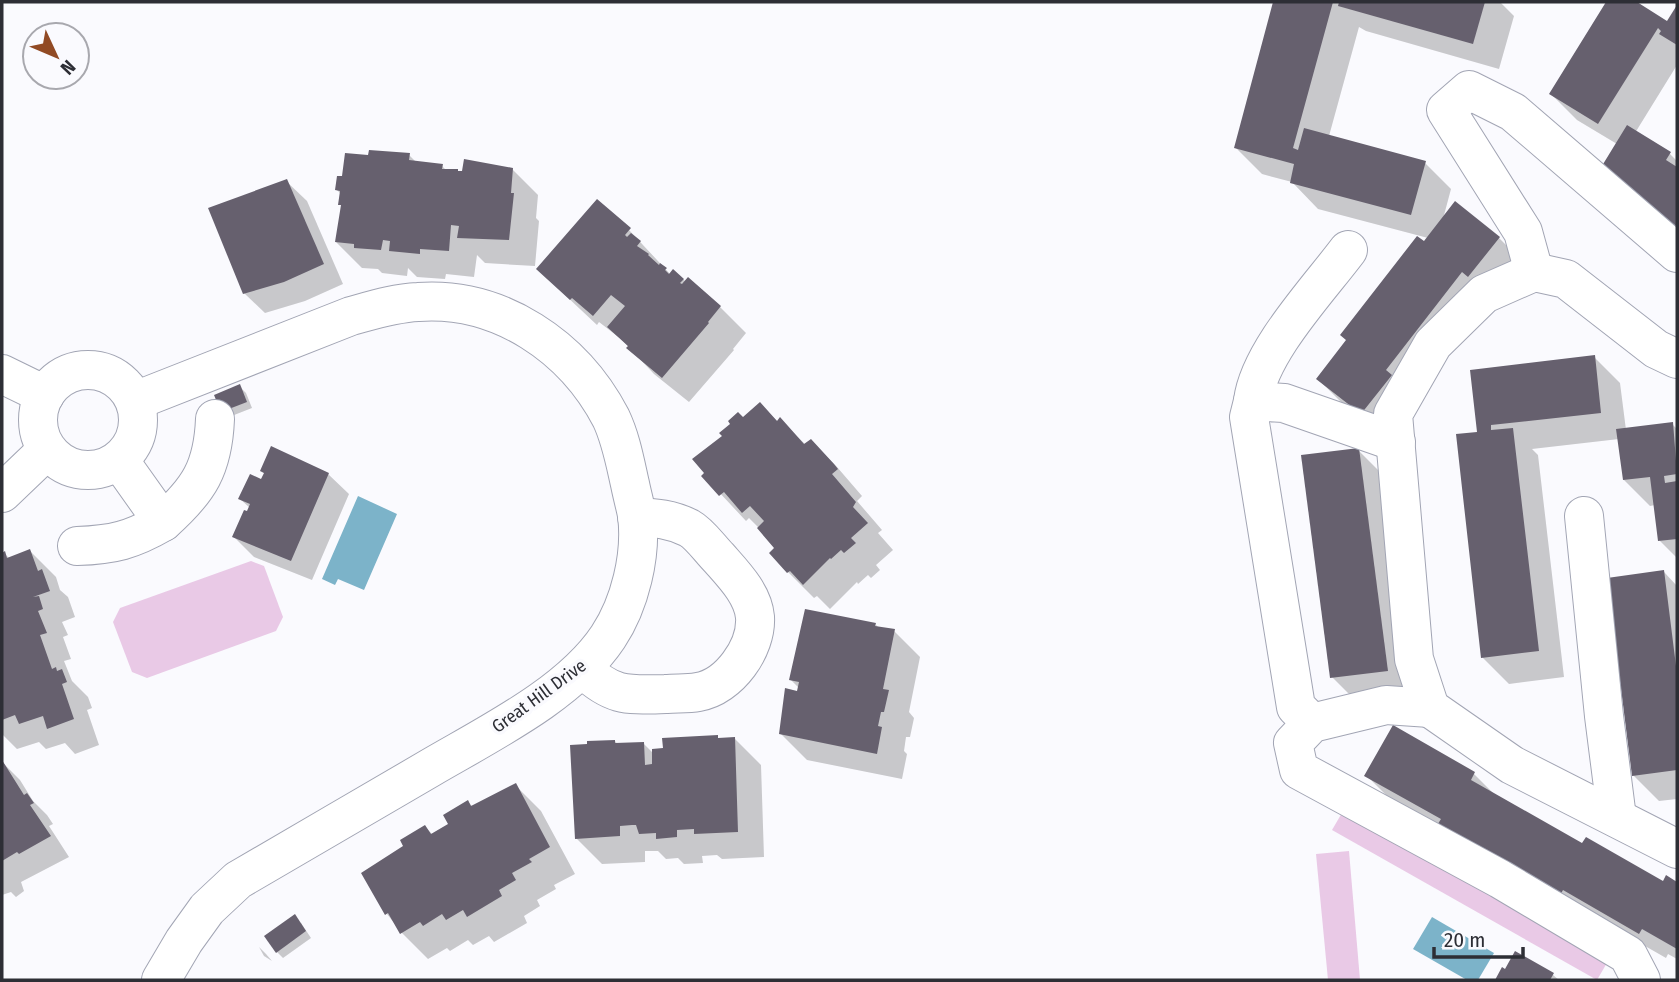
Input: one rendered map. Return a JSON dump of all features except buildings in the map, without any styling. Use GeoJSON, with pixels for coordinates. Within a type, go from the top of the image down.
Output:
{"type":"FeatureCollection","features":[{"type":"Feature","properties":{"kind":"street"},"geometry":{"type":"LineString","coordinates":[[1534,272],[1523,232],[1446,110],[1469,90],[1513,112],[1677,253]]}},
{"type":"Feature","properties":{"kind":"street"},"geometry":{"type":"LineString","coordinates":[[1312,723],[1296,707],[1249,417],[1255,383],[1275,346],[1348,250]]}},
{"type":"Feature","properties":{"kind":"street"},"geometry":{"type":"LineString","coordinates":[[1430,708],[1414,659],[1393,414],[1433,344],[1484,294],[1534,272],[1566,279],[1656,349],[1677,359]]}},
{"type":"Feature","properties":{"kind":"street","name":"Great Hill Drive"},"geometry":{"type":"LineString","coordinates":[[135,401],[351,316],[384,307],[420,302],[464,304],[511,319],[538,335],[564,354],[591,386],[612,420],[623,453],[637,517],[636,559],[627,598],[608,636],[583,668],[518,716],[238,880],[207,908],[161,980]]}},
{"type":"Feature","properties":{"kind":"street"},"geometry":{"type":"LineString","coordinates":[[84,370],[100,371],[115,377],[127,388],[135,401],[137,433],[130,448],[119,460],[105,467],[90,471],[66,465],[47,450],[40,437],[39,408],[55,383],[68,374],[84,370]]}},
{"type":"Feature","properties":{"kind":"street"},"geometry":{"type":"LineString","coordinates":[[2,374],[45,395]]}},
{"type":"Feature","properties":{"kind":"street"},"geometry":{"type":"LineString","coordinates":[[1253,401],[1284,403],[1396,442]]}},
{"type":"Feature","properties":{"kind":"street"},"geometry":{"type":"LineString","coordinates":[[77,546],[118,542],[137,537],[163,523],[185,503],[203,476],[214,447],[215,419]]}},
{"type":"Feature","properties":{"kind":"street"},"geometry":{"type":"LineString","coordinates":[[2,494],[47,450]]}},
{"type":"Feature","properties":{"kind":"street"},"geometry":{"type":"LineString","coordinates":[[119,460],[163,523]]}},
{"type":"Feature","properties":{"kind":"street"},"geometry":{"type":"LineString","coordinates":[[1584,516],[1617,818]]}},
{"type":"Feature","properties":{"kind":"street"},"geometry":{"type":"LineString","coordinates":[[583,668],[600,685],[626,695],[699,692],[721,683],[739,667],[750,643],[755,617],[746,591],[729,570],[692,529],[665,518],[637,517]]}},
{"type":"Feature","properties":{"kind":"street"},"geometry":{"type":"LineString","coordinates":[[1641,980],[1628,955],[1500,879],[1299,770],[1293,743],[1312,723],[1386,705],[1430,708],[1512,765],[1677,849]]}},
{"type":"Feature","properties":{"kind":"shaded area"},"geometry":{"type":"Polygon","coordinates":[[[251,561],[264,566],[283,617],[276,631],[147,678],[132,672],[113,622],[120,608],[251,561]]]}},
{"type":"Feature","properties":{"kind":"shaded area"},"geometry":{"type":"Polygon","coordinates":[[[1346,806],[1611,956],[1597,980],[1332,830],[1346,806]]]}},
{"type":"Feature","properties":{"kind":"shaded area"},"geometry":{"type":"Polygon","coordinates":[[[1349,851],[1360,980],[1328,980],[1316,854],[1349,851]]]}},
{"type":"Feature","properties":{"kind":"water"},"geometry":{"type":"Polygon","coordinates":[[[358,496],[397,514],[364,590],[338,579],[335,585],[322,579],[358,496]]]}},
{"type":"Feature","properties":{"kind":"water"},"geometry":{"type":"Polygon","coordinates":[[[1432,917],[1494,953],[1478,980],[1467,980],[1413,949],[1432,917]]]}}]}
